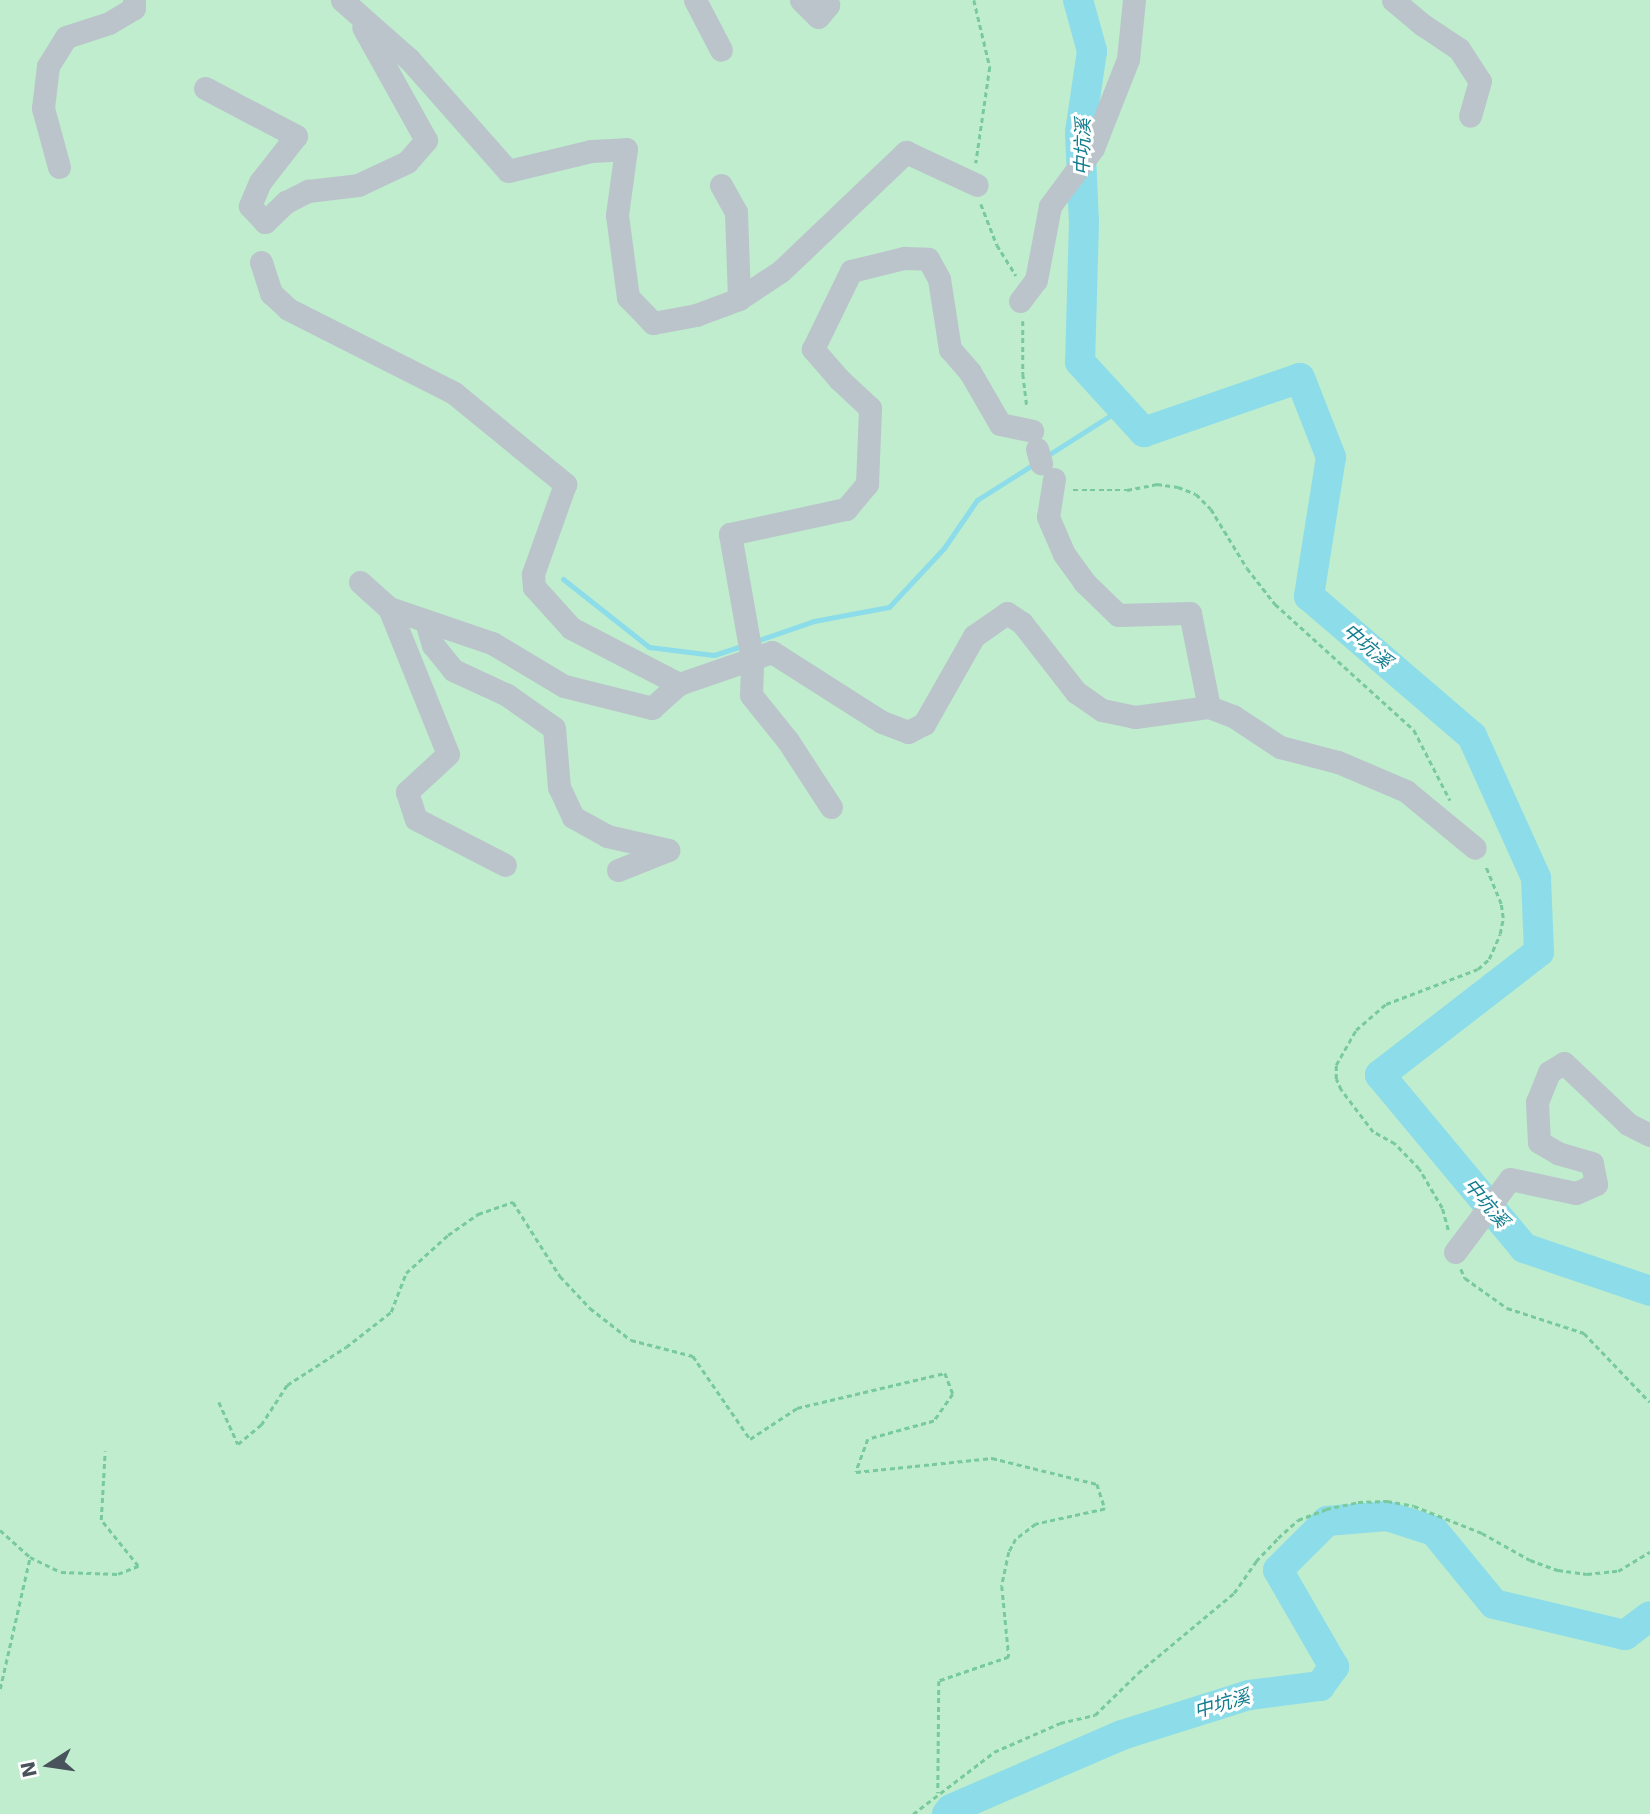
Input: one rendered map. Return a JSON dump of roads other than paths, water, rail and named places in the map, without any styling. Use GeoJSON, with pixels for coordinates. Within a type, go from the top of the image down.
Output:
{"type":"FeatureCollection","features":[{"type":"Feature","properties":{"kind":"street"},"geometry":{"type":"LineString","coordinates":[[59,167],[43,108],[48,66],[66,37],[109,23],[134,8],[134,0]]}},
{"type":"Feature","properties":{"kind":"street"},"geometry":{"type":"LineString","coordinates":[[695,0],[721,50]]}},
{"type":"Feature","properties":{"kind":"street"},"geometry":{"type":"LineString","coordinates":[[801,0],[818,17],[828,5],[826,0]]}},
{"type":"Feature","properties":{"kind":"street"},"geometry":{"type":"LineString","coordinates":[[1020,301],[1036,279],[1050,206],[1093,148],[1128,59],[1134,0]]}},
{"type":"Feature","properties":{"kind":"street"},"geometry":{"type":"LineString","coordinates":[[1393,0],[1423,25],[1459,49],[1480,81],[1469,116]]}},
{"type":"Feature","properties":{"kind":"street"},"geometry":{"type":"LineString","coordinates":[[205,88],[296,136],[260,182],[250,206],[265,222],[286,202],[308,191],[358,185],[407,162],[426,140],[347,5]]}},
{"type":"Feature","properties":{"kind":"street"},"geometry":{"type":"LineString","coordinates":[[347,5],[409,59],[508,171],[591,151],[626,149],[617,215],[628,297],[653,323],[696,315],[738,299],[781,271],[906,152],[977,185]]}},
{"type":"Feature","properties":{"kind":"street"},"geometry":{"type":"LineString","coordinates":[[721,185],[736,212],[738,299]]}},
{"type":"Feature","properties":{"kind":"street"},"geometry":{"type":"LineString","coordinates":[[831,807],[788,741],[751,695],[750,648],[730,534],[846,509],[867,484],[870,408],[839,379],[813,349],[851,271],[904,258],[928,259],[939,279],[950,349],[970,372],[1000,424],[1041,455],[1048,517],[1064,554],[1084,582],[1118,615],[1190,612],[1209,707]]}},
{"type":"Feature","properties":{"kind":"street"},"geometry":{"type":"LineString","coordinates":[[261,262],[271,293],[288,309],[454,393],[565,484],[533,574],[534,587],[571,628],[679,684]]}},
{"type":"Feature","properties":{"kind":"street"},"geometry":{"type":"LineString","coordinates":[[360,582],[389,608],[492,643],[564,686],[577,690],[652,708],[679,684],[750,648],[772,652],[882,722],[908,732],[924,724],[974,636],[1006,613],[1022,623],[1076,692],[1102,710],[1135,717],[1209,707],[1233,716],[1280,747],[1338,762],[1406,791],[1475,848]]}},
{"type":"Feature","properties":{"kind":"street"},"geometry":{"type":"LineString","coordinates":[[389,608],[448,754],[407,792],[416,819],[505,865]]}},
{"type":"Feature","properties":{"kind":"street"},"geometry":{"type":"LineString","coordinates":[[426,621],[433,645],[453,670],[507,695],[554,728],[559,787],[573,817],[607,836],[668,850],[618,870]]}},
{"type":"Feature","properties":{"kind":"street"},"geometry":{"type":"LineString","coordinates":[[1456,1252],[1510,1179],[1576,1193],[1596,1184],[1592,1163],[1558,1153],[1539,1142],[1537,1102],[1549,1072],[1564,1063],[1628,1125],[1650,1135]]}},
{"type":"Feature","properties":{"kind":"waterway","name":"中坑溪"},"geometry":{"type":"LineString","coordinates":[[1078,0],[1092,51],[1080,132],[1084,222],[1080,362],[1144,432],[1300,378],[1331,457],[1309,596],[1472,736],[1536,878],[1539,952],[1380,1075],[1524,1248],[1650,1291]]}},
{"type":"Feature","properties":{"kind":"waterway"},"geometry":{"type":"LineString","coordinates":[[1045,457],[1122,408]]}},
{"type":"Feature","properties":{"kind":"waterway"},"geometry":{"type":"LineString","coordinates":[[756,641],[814,621],[889,607],[944,548],[977,500],[1034,464]]}},
{"type":"Feature","properties":{"kind":"waterway"},"geometry":{"type":"LineString","coordinates":[[563,579],[649,647],[714,655],[744,645]]}},
{"type":"Feature","properties":{"kind":"waterway","name":"中坑溪"},"geometry":{"type":"LineString","coordinates":[[947,1814],[951,1809],[1122,1735],[1249,1695],[1320,1686],[1334,1667],[1278,1570],[1327,1521],[1387,1516],[1434,1531],[1494,1604],[1625,1635],[1650,1616]]}}]}
